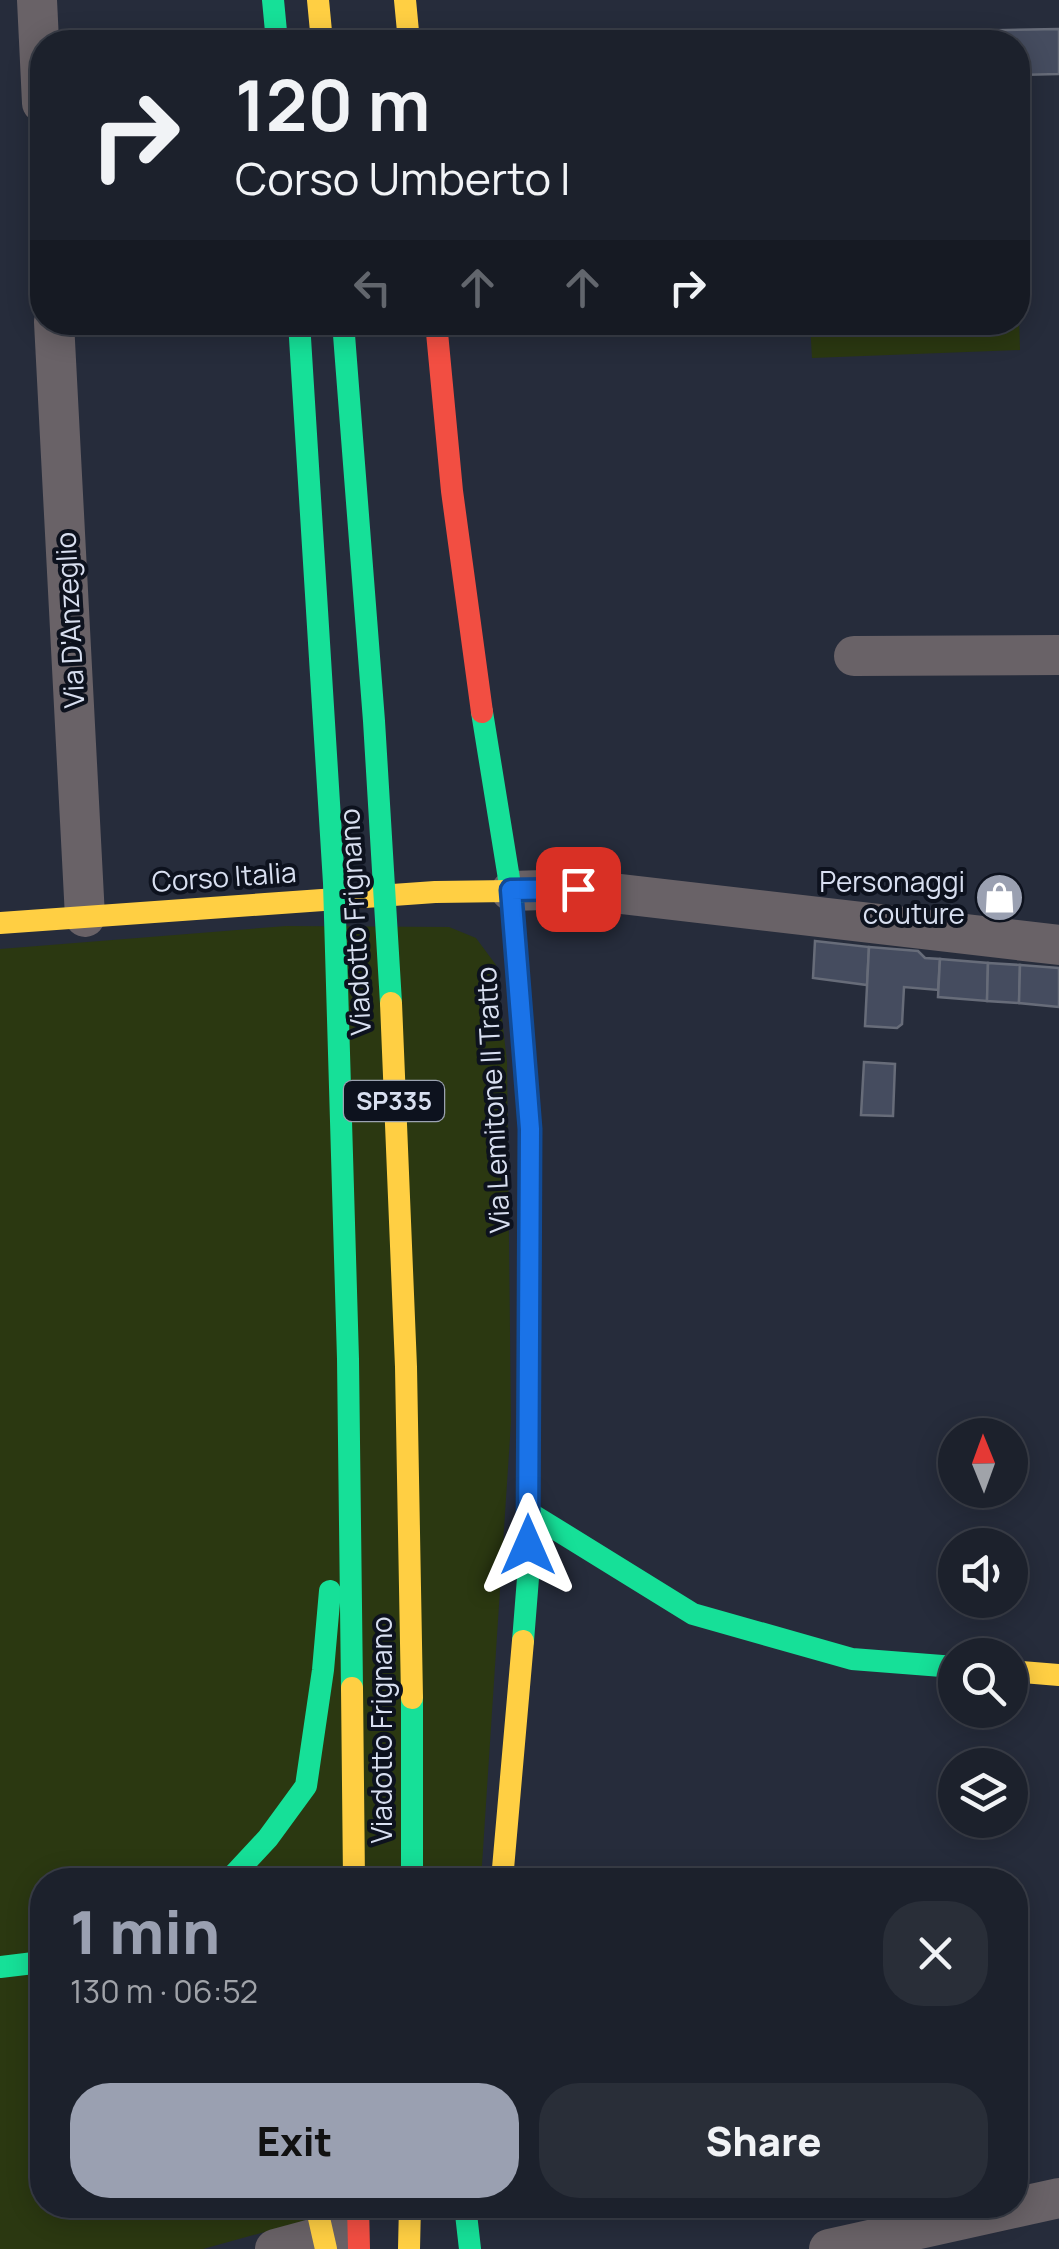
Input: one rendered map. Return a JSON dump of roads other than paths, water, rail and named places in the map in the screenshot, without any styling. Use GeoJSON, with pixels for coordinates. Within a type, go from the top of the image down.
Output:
{"type":"FeatureCollection","features":[{"type":"Feature","properties":{"kind":"main road"},"geometry":{"type":"LineString","coordinates":[[273,0],[276,30]]}},
{"type":"Feature","properties":{"kind":"main road"},"geometry":{"type":"LineString","coordinates":[[318,0],[321,30]]}},
{"type":"Feature","properties":{"kind":"main road"},"geometry":{"type":"LineString","coordinates":[[405,0],[408,30]]}},
{"type":"Feature","properties":{"kind":"main road","name":"Viadotto Frignano"},"geometry":{"type":"LineString","coordinates":[[299,335],[334,883],[348,1359],[354,1868]]}},
{"type":"Feature","properties":{"kind":"main road","name":"Viadotto Frignano"},"geometry":{"type":"LineString","coordinates":[[344,335],[390,990],[413,1660],[412,1868]]}},
{"type":"Feature","properties":{"kind":"main road","name":"Via Lemitone II Tratto"},"geometry":{"type":"LineString","coordinates":[[437,335],[452,490],[479,695],[511,890],[530,1129],[528,1578],[503,1868]]}},
{"type":"Feature","properties":{"kind":"main road","name":"Corso Italia"},"geometry":{"type":"LineString","coordinates":[[0,923],[511,890]]}},
{"type":"Feature","properties":{"kind":"main road"},"geometry":{"type":"LineString","coordinates":[[241,1868],[306,1786],[324,1670],[348,1359]]}},
{"type":"Feature","properties":{"kind":"main road"},"geometry":{"type":"LineString","coordinates":[[528,1512],[693,1614],[852,1659],[938,1666]]}},
{"type":"Feature","properties":{"kind":"main road"},"geometry":{"type":"LineString","coordinates":[[1028,1672],[1059,1675]]}},
{"type":"Feature","properties":{"kind":"main road"},"geometry":{"type":"LineString","coordinates":[[0,1968],[30,1964]]}},
{"type":"Feature","properties":{"kind":"main road"},"geometry":{"type":"LineString","coordinates":[[0,1983],[28,1986]]}},
{"type":"Feature","properties":{"kind":"main road"},"geometry":{"type":"LineString","coordinates":[[319,2218],[326,2249]]}},
{"type":"Feature","properties":{"kind":"main road"},"geometry":{"type":"LineString","coordinates":[[358,2218],[359,2249]]}},
{"type":"Feature","properties":{"kind":"main road"},"geometry":{"type":"LineString","coordinates":[[409,2249],[410,2218]]}},
{"type":"Feature","properties":{"kind":"main road"},"geometry":{"type":"LineString","coordinates":[[466,2218],[470,2249]]}},
{"type":"Feature","properties":{"kind":"street"},"geometry":{"type":"LineString","coordinates":[[37,0],[38,30]]}},
{"type":"Feature","properties":{"kind":"street","name":"Via D'Anzeglio"},"geometry":{"type":"LineString","coordinates":[[55,335],[85,917]]}},
{"type":"Feature","properties":{"kind":"street"},"geometry":{"type":"LineString","coordinates":[[854,656],[1059,656]]}},
{"type":"Feature","properties":{"kind":"street"},"geometry":{"type":"LineString","coordinates":[[511,890],[578,889],[1059,945]]}},
{"type":"Feature","properties":{"kind":"street"},"geometry":{"type":"LineString","coordinates":[[1028,2205],[1059,2198]]}},
{"type":"Feature","properties":{"kind":"street"},"geometry":{"type":"LineString","coordinates":[[275,2249],[387,2218]]}},
{"type":"Feature","properties":{"kind":"street"},"geometry":{"type":"LineString","coordinates":[[829,2249],[969,2218]]}},
{"type":"Feature","properties":{"kind":"place","name":"Personaggi couture"},"geometry":{"type":"Point","coordinates":[1000,898]}}]}
